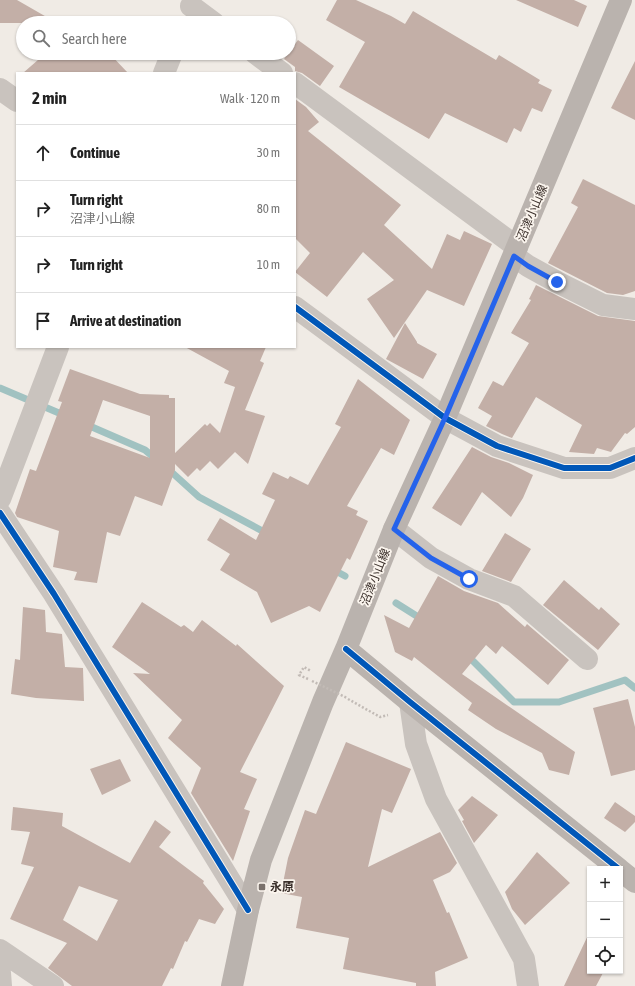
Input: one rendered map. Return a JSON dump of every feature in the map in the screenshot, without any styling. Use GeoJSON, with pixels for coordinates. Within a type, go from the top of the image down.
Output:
{"type":"FeatureCollection","features":[{"type":"Feature","properties":{"kind":"main road","name":"沼津小山線"},"geometry":{"type":"LineString","coordinates":[[232,986],[248,910],[261,860],[322,702],[346,649],[394,529],[445,418],[516,252],[621,0]]}},
{"type":"Feature","properties":{"kind":"main road"},"geometry":{"type":"LineString","coordinates":[[346,649],[614,866]]}},
{"type":"Feature","properties":{"kind":"main road"},"geometry":{"type":"LineString","coordinates":[[623,873],[635,882]]}},
{"type":"Feature","properties":{"kind":"street"},"geometry":{"type":"LineString","coordinates":[[190,10],[201,16]]}},
{"type":"Feature","properties":{"kind":"street"},"geometry":{"type":"LineString","coordinates":[[164,72],[169,60]]}},
{"type":"Feature","properties":{"kind":"street"},"geometry":{"type":"LineString","coordinates":[[264,60],[281,72]]}},
{"type":"Feature","properties":{"kind":"street"},"geometry":{"type":"LineString","coordinates":[[296,84],[516,252],[528,266],[603,305],[635,309]]}},
{"type":"Feature","properties":{"kind":"street"},"geometry":{"type":"LineString","coordinates":[[0,89],[16,101]]}},
{"type":"Feature","properties":{"kind":"street"},"geometry":{"type":"LineString","coordinates":[[296,308],[445,418],[497,446],[564,468],[610,468],[635,458]]}},
{"type":"Feature","properties":{"kind":"street"},"geometry":{"type":"LineString","coordinates":[[0,499],[58,348]]}},
{"type":"Feature","properties":{"kind":"street"},"geometry":{"type":"LineString","coordinates":[[0,513],[54,594],[248,910]]}},
{"type":"Feature","properties":{"kind":"street"},"geometry":{"type":"LineString","coordinates":[[394,529],[431,558],[469,579],[514,596],[587,659]]}},
{"type":"Feature","properties":{"kind":"street"},"geometry":{"type":"LineString","coordinates":[[410,702],[416,744],[436,799],[524,959],[528,986]]}},
{"type":"Feature","properties":{"kind":"street"},"geometry":{"type":"LineString","coordinates":[[0,950],[53,986]]}},
{"type":"Feature","properties":{"kind":"street"},"geometry":{"type":"LineString","coordinates":[[0,973],[1,986]]}},
{"type":"Feature","properties":{"kind":"path"},"geometry":{"type":"LineString","coordinates":[[316,674],[304,667],[299,675],[347,698],[380,717]]}},
{"type":"Feature","properties":{"kind":"building"},"geometry":{"type":"Polygon","coordinates":[[[0,0],[17,0],[45,16],[16,16],[16,23],[0,23],[0,0]]]}},
{"type":"Feature","properties":{"kind":"building"},"geometry":{"type":"Polygon","coordinates":[[[337,0],[356,0],[405,24],[413,11],[496,60],[499,55],[540,80],[538,83],[552,90],[542,112],[532,108],[521,132],[514,128],[507,143],[445,113],[429,139],[339,87],[365,42],[326,20],[337,0]]]}},
{"type":"Feature","properties":{"kind":"building"},"geometry":{"type":"Polygon","coordinates":[[[516,0],[574,0],[587,6],[578,27],[516,0]]]}},
{"type":"Feature","properties":{"kind":"building"},"geometry":{"type":"Polygon","coordinates":[[[298,40],[334,66],[320,86],[302,73],[295,71],[295,67],[285,60],[296,60],[296,43],[298,40]]]}},
{"type":"Feature","properties":{"kind":"building"},"geometry":{"type":"Polygon","coordinates":[[[38,60],[116,60],[127,72],[24,72],[38,60]]]}},
{"type":"Feature","properties":{"kind":"building"},"geometry":{"type":"Polygon","coordinates":[[[635,61],[635,120],[611,108],[635,61]]]}},
{"type":"Feature","properties":{"kind":"building"},"geometry":{"type":"Polygon","coordinates":[[[296,100],[306,107],[319,122],[308,131],[401,205],[384,225],[432,269],[447,234],[460,240],[464,231],[492,244],[464,306],[427,290],[394,338],[367,299],[394,280],[363,252],[327,297],[296,273],[310,253],[296,239],[296,100]]]}},
{"type":"Feature","properties":{"kind":"building"},"geometry":{"type":"Polygon","coordinates":[[[583,179],[635,205],[635,291],[623,295],[607,293],[548,263],[578,207],[571,203],[583,179]]]}},
{"type":"Feature","properties":{"kind":"building"},"geometry":{"type":"Polygon","coordinates":[[[536,285],[598,316],[635,321],[635,427],[627,434],[625,433],[611,452],[597,448],[594,454],[569,452],[582,425],[536,397],[512,438],[486,426],[492,416],[478,408],[493,381],[503,386],[529,343],[511,333],[531,300],[529,299],[536,285]]]}},
{"type":"Feature","properties":{"kind":"building"},"geometry":{"type":"Polygon","coordinates":[[[405,323],[417,343],[437,354],[423,379],[386,359],[405,323]]]}},
{"type":"Feature","properties":{"kind":"building"},"geometry":{"type":"Polygon","coordinates":[[[187,348],[266,348],[260,361],[264,363],[245,410],[265,416],[248,464],[235,452],[218,469],[210,461],[200,471],[197,468],[188,477],[175,464],[175,470],[162,506],[135,496],[120,536],[107,532],[97,583],[74,580],[77,572],[53,567],[59,531],[17,517],[15,513],[30,469],[36,471],[62,402],[58,401],[70,369],[140,394],[169,395],[169,398],[175,398],[175,453],[205,424],[207,426],[210,423],[220,433],[235,387],[224,383],[229,371],[187,348]],[[103,400],[90,436],[150,458],[150,416],[103,400]]]}},
{"type":"Feature","properties":{"kind":"building"},"geometry":{"type":"Polygon","coordinates":[[[358,379],[410,420],[394,455],[381,448],[347,506],[358,511],[356,515],[368,521],[350,560],[347,558],[320,612],[309,606],[271,623],[257,592],[220,570],[230,554],[207,540],[220,518],[256,540],[275,500],[262,494],[273,472],[288,479],[290,476],[308,485],[341,427],[335,424],[358,379]]]}},
{"type":"Feature","properties":{"kind":"building"},"geometry":{"type":"Polygon","coordinates":[[[472,447],[533,475],[523,498],[511,517],[482,492],[461,526],[432,508],[472,447]]]}},
{"type":"Feature","properties":{"kind":"building"},"geometry":{"type":"Polygon","coordinates":[[[505,533],[531,549],[511,582],[482,571],[505,533]]]}},
{"type":"Feature","properties":{"kind":"building"},"geometry":{"type":"Polygon","coordinates":[[[438,576],[464,591],[498,603],[525,627],[527,624],[569,660],[548,685],[502,646],[496,654],[486,645],[462,674],[575,752],[569,775],[549,770],[542,753],[496,729],[468,710],[472,703],[414,657],[412,661],[395,652],[384,615],[409,628],[438,576]]]}},
{"type":"Feature","properties":{"kind":"building"},"geometry":{"type":"Polygon","coordinates":[[[564,580],[599,610],[601,607],[620,624],[598,650],[543,605],[564,580]]]}},
{"type":"Feature","properties":{"kind":"building"},"geometry":{"type":"Polygon","coordinates":[[[142,602],[181,627],[184,625],[193,632],[202,620],[236,646],[237,644],[284,686],[240,772],[257,779],[244,809],[250,811],[233,861],[191,793],[201,768],[168,738],[182,720],[133,673],[150,674],[112,647],[142,602]]]}},
{"type":"Feature","properties":{"kind":"building"},"geometry":{"type":"Polygon","coordinates":[[[23,607],[45,610],[46,632],[62,634],[65,667],[83,668],[84,701],[36,698],[11,694],[15,659],[20,660],[23,607]]]}},
{"type":"Feature","properties":{"kind":"building"},"geometry":{"type":"Polygon","coordinates":[[[628,699],[635,727],[635,770],[611,776],[593,708],[628,699]]]}},
{"type":"Feature","properties":{"kind":"building"},"geometry":{"type":"Polygon","coordinates":[[[346,742],[411,769],[392,813],[382,809],[368,867],[440,832],[457,863],[450,872],[433,880],[447,913],[449,912],[468,958],[435,972],[436,986],[416,986],[416,983],[343,969],[349,938],[296,928],[302,897],[281,893],[288,858],[305,810],[316,814],[346,742]]]}},
{"type":"Feature","properties":{"kind":"building"},"geometry":{"type":"Polygon","coordinates":[[[120,759],[131,781],[102,795],[90,769],[120,759]]]}},
{"type":"Feature","properties":{"kind":"building"},"geometry":{"type":"Polygon","coordinates":[[[472,796],[498,815],[474,843],[458,810],[472,796]]]}},
{"type":"Feature","properties":{"kind":"building"},"geometry":{"type":"Polygon","coordinates":[[[615,802],[635,816],[635,822],[625,832],[604,818],[615,802]]]}},
{"type":"Feature","properties":{"kind":"building"},"geometry":{"type":"Polygon","coordinates":[[[13,807],[63,813],[62,826],[130,863],[155,820],[171,832],[159,847],[204,881],[203,883],[224,909],[215,924],[199,919],[187,942],[185,941],[173,969],[171,968],[162,986],[72,986],[48,968],[67,943],[10,919],[34,867],[21,864],[30,832],[11,830],[13,807]],[[79,886],[63,920],[97,941],[118,900],[79,886]]]}},
{"type":"Feature","properties":{"kind":"building"},"geometry":{"type":"Polygon","coordinates":[[[537,852],[570,883],[525,925],[512,909],[505,892],[537,852]]]}},
{"type":"Feature","properties":{"kind":"building"},"geometry":{"type":"Polygon","coordinates":[[[587,937],[587,974],[602,974],[596,986],[564,986],[587,937]]]}},
{"type":"Feature","properties":{"kind":"waterway"},"geometry":{"type":"LineString","coordinates":[[0,388],[66,416]]}},
{"type":"Feature","properties":{"kind":"waterway"},"geometry":{"type":"LineString","coordinates":[[85,424],[145,450],[157,460]]}},
{"type":"Feature","properties":{"kind":"waterway"},"geometry":{"type":"LineString","coordinates":[[167,468],[199,497],[268,534]]}},
{"type":"Feature","properties":{"kind":"waterway"},"geometry":{"type":"LineString","coordinates":[[332,569],[345,576]]}},
{"type":"Feature","properties":{"kind":"waterway"},"geometry":{"type":"LineString","coordinates":[[396,603],[423,620]]}},
{"type":"Feature","properties":{"kind":"waterway"},"geometry":{"type":"LineString","coordinates":[[467,655],[514,702],[559,702],[625,680],[635,688]]}},
{"type":"Feature","properties":{"kind":"cycle path"},"geometry":{"type":"LineString","coordinates":[[296,308],[445,418],[497,446],[564,468],[610,468],[635,458]]}},
{"type":"Feature","properties":{"kind":"cycle path"},"geometry":{"type":"LineString","coordinates":[[0,513],[54,594],[248,910]]}},
{"type":"Feature","properties":{"kind":"cycle path"},"geometry":{"type":"LineString","coordinates":[[346,649],[615,866]]}},
{"type":"Feature","properties":{"kind":"place","name":"永原"},"geometry":{"type":"Point","coordinates":[262,887]}},
{"type":"Feature","properties":{"kind":"route"},"geometry":{"type":"LineString","coordinates":[[469,579],[431,558],[394,529],[445,418],[514,256],[528,266],[557,282]]}}]}
